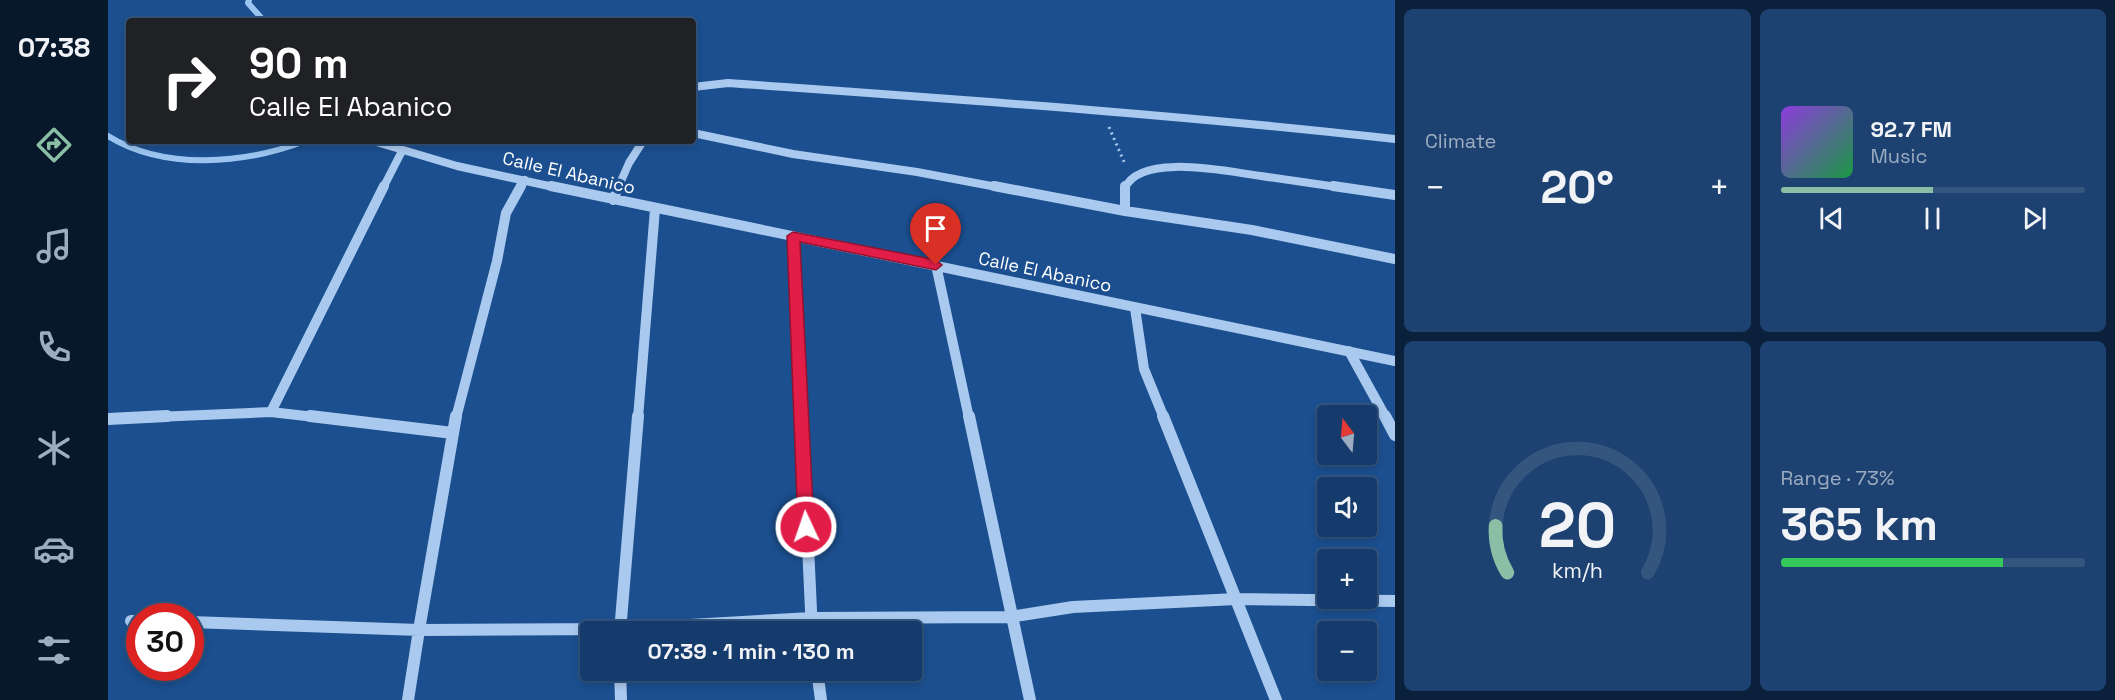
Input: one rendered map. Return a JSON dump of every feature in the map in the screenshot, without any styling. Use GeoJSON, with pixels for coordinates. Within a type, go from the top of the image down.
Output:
{"type":"FeatureCollection","features":[{"type":"Feature","properties":{"kind":"street"},"geometry":{"type":"LineString","coordinates":[[696,87],[728,83],[1268,123],[1395,140]]}},
{"type":"Feature","properties":{"kind":"street"},"geometry":{"type":"LineString","coordinates":[[696,134],[793,154],[916,172],[1125,211],[1252,230],[1395,259]]}},
{"type":"Feature","properties":{"kind":"street","name":"Calle El Abanico"},"geometry":{"type":"LineString","coordinates":[[381,144],[402,152],[655,209],[1395,361]]}},
{"type":"Feature","properties":{"kind":"street"},"geometry":{"type":"LineString","coordinates":[[613,200],[629,163],[642,144]]}},
{"type":"Feature","properties":{"kind":"street"},"geometry":{"type":"LineString","coordinates":[[271,412],[402,152]]}},
{"type":"Feature","properties":{"kind":"street"},"geometry":{"type":"LineString","coordinates":[[1125,211],[1125,187],[1130,179],[1150,170],[1192,167],[1395,195]]}},
{"type":"Feature","properties":{"kind":"street"},"geometry":{"type":"LineString","coordinates":[[408,700],[457,413],[497,261],[506,213],[525,180]]}},
{"type":"Feature","properties":{"kind":"street"},"geometry":{"type":"LineString","coordinates":[[621,621],[655,209]]}},
{"type":"Feature","properties":{"kind":"street"},"geometry":{"type":"LineString","coordinates":[[793,236],[811,621]]}},
{"type":"Feature","properties":{"kind":"street"},"geometry":{"type":"LineString","coordinates":[[936,265],[1010,616],[1030,700]]}},
{"type":"Feature","properties":{"kind":"street"},"geometry":{"type":"LineString","coordinates":[[1136,308],[1144,369],[1276,700]]}},
{"type":"Feature","properties":{"kind":"street"},"geometry":{"type":"LineString","coordinates":[[1349,351],[1395,435]]}},
{"type":"Feature","properties":{"kind":"street"},"geometry":{"type":"LineString","coordinates":[[108,419],[271,412],[453,433]]}},
{"type":"Feature","properties":{"kind":"street"},"geometry":{"type":"LineString","coordinates":[[763,621],[811,618],[1010,616],[1073,607],[1236,599],[1395,601]]}},
{"type":"Feature","properties":{"kind":"street"},"geometry":{"type":"LineString","coordinates":[[204,622],[419,630],[580,630]]}},
{"type":"Feature","properties":{"kind":"street"},"geometry":{"type":"LineString","coordinates":[[620,681],[621,700]]}},
{"type":"Feature","properties":{"kind":"street"},"geometry":{"type":"LineString","coordinates":[[818,681],[821,700]]}},
{"type":"Feature","properties":{"kind":"path"},"geometry":{"type":"LineString","coordinates":[[1100,111],[1124,160],[1130,179]]}},
{"type":"Feature","properties":{"kind":"waterway"},"geometry":{"type":"LineString","coordinates":[[249,0],[248,3],[261,18]]}},
{"type":"Feature","properties":{"kind":"waterway"},"geometry":{"type":"LineString","coordinates":[[108,136],[154,155],[179,159],[231,159],[296,144]]}},
{"type":"Feature","properties":{"kind":"route"},"geometry":{"type":"LineString","coordinates":[[806,527],[793,236],[936,265]]}}]}
